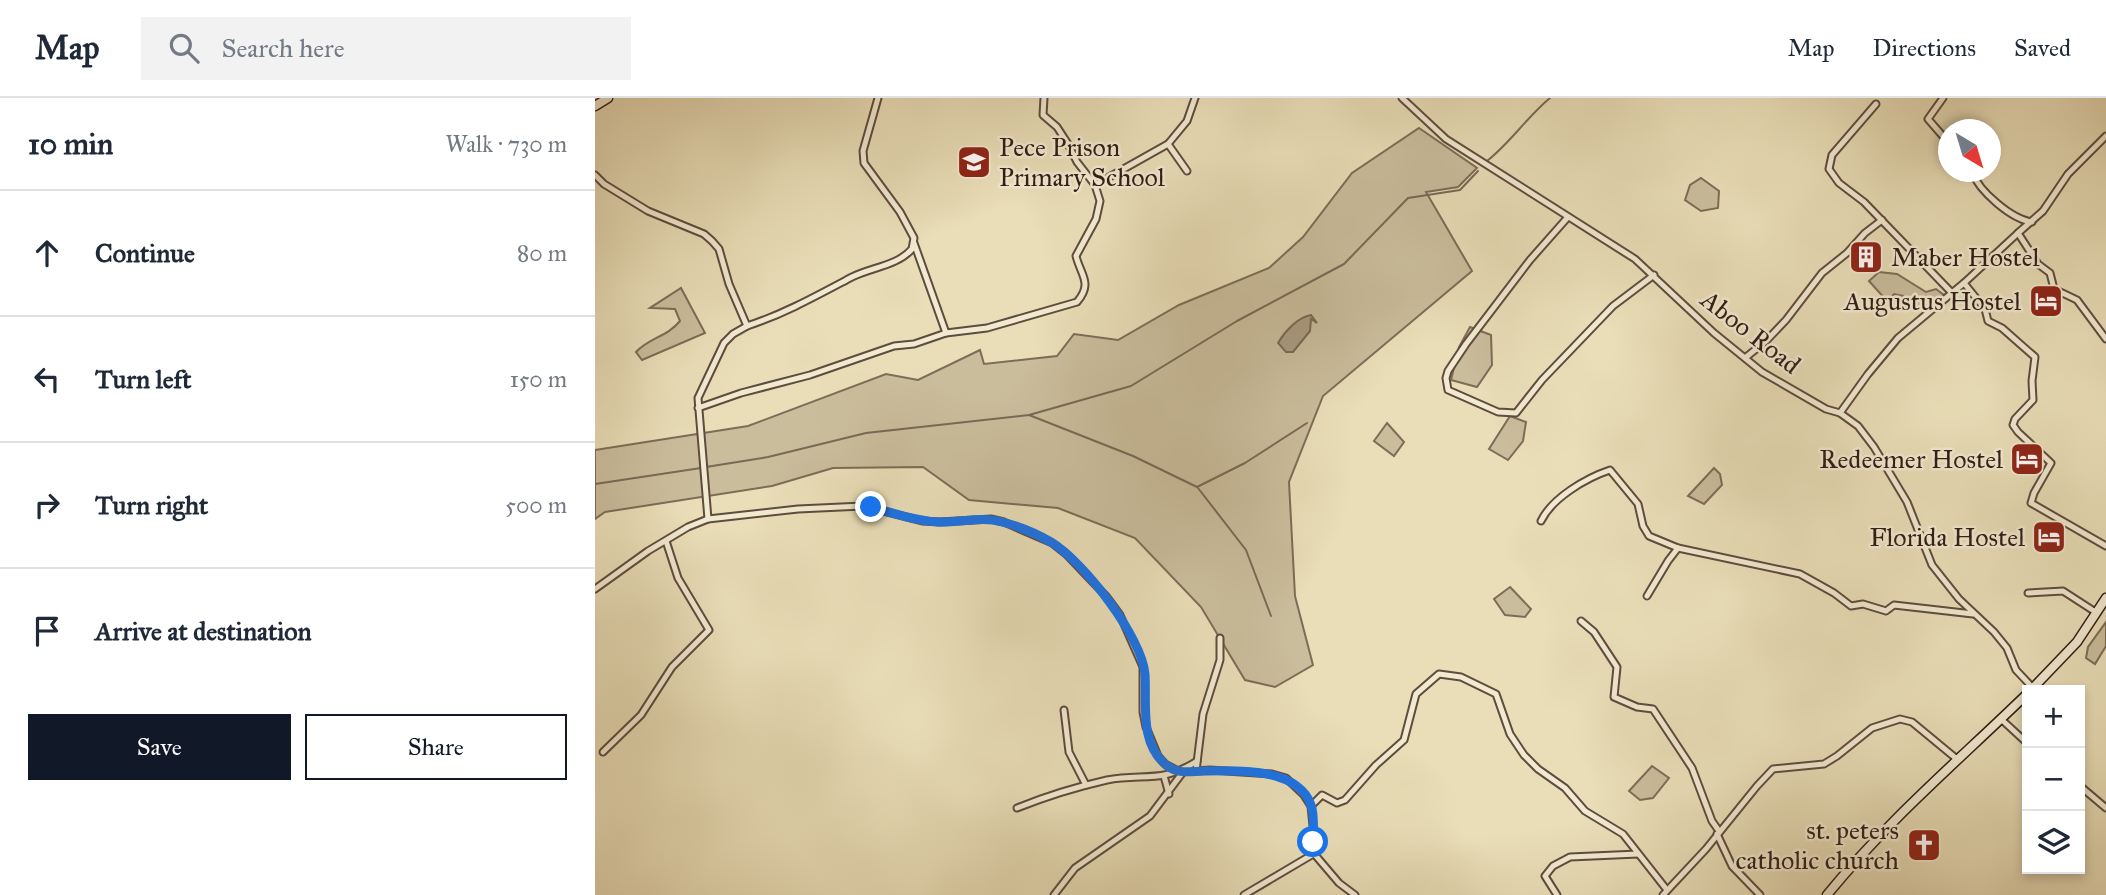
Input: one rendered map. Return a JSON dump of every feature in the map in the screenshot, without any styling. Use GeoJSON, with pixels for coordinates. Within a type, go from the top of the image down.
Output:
{"type":"FeatureCollection","features":[{"type":"Feature","properties":{"kind":"street"},"geometry":{"type":"LineString","coordinates":[[595,106],[608,98]]}},
{"type":"Feature","properties":{"kind":"street"},"geometry":{"type":"LineString","coordinates":[[878,98],[863,151],[864,163],[900,212],[946,332]]}},
{"type":"Feature","properties":{"kind":"street"},"geometry":{"type":"LineString","coordinates":[[698,408],[894,346],[914,344],[946,332],[987,328],[1077,302],[1086,289],[1086,282],[1076,256],[1090,233],[1100,201],[1095,185],[1081,170],[1057,127],[1043,115],[1044,98]]}},
{"type":"Feature","properties":{"kind":"street"},"geometry":{"type":"LineString","coordinates":[[1095,185],[1168,144],[1187,121],[1195,98]]}},
{"type":"Feature","properties":{"kind":"street","name":"Aboo Road"},"geometry":{"type":"LineString","coordinates":[[1402,98],[1446,139],[1635,258],[1714,333],[1762,372],[1826,409],[1840,413],[1858,426],[1874,447],[1906,502],[1932,565],[1973,614],[1994,632],[2007,648],[2026,685]]}},
{"type":"Feature","properties":{"kind":"street"},"geometry":{"type":"LineString","coordinates":[[1938,130],[1928,119],[1943,98]]}},
{"type":"Feature","properties":{"kind":"street"},"geometry":{"type":"LineString","coordinates":[[1876,104],[1832,155],[1829,163],[1833,176],[1864,202],[1952,293]]}},
{"type":"Feature","properties":{"kind":"street"},"geometry":{"type":"LineString","coordinates":[[1840,413],[1898,338],[2032,222],[2043,211],[2068,174],[2106,136]]}},
{"type":"Feature","properties":{"kind":"street"},"geometry":{"type":"LineString","coordinates":[[1168,144],[1187,171]]}},
{"type":"Feature","properties":{"kind":"street"},"geometry":{"type":"LineString","coordinates":[[595,175],[604,184],[648,211],[704,234],[712,241],[719,249],[729,284],[747,326]]}},
{"type":"Feature","properties":{"kind":"street"},"geometry":{"type":"LineString","coordinates":[[1978,182],[2016,218],[2032,222]]}},
{"type":"Feature","properties":{"kind":"street"},"geometry":{"type":"LineString","coordinates":[[1568,217],[1530,260],[1466,344],[1448,371],[1448,390],[1498,412],[1517,413],[1542,380],[1613,306],[1654,275]]}},
{"type":"Feature","properties":{"kind":"street"},"geometry":{"type":"LineString","coordinates":[[1745,358],[1786,320],[1822,273],[1882,220]]}},
{"type":"Feature","properties":{"kind":"street"},"geometry":{"type":"LineString","coordinates":[[2018,233],[2038,264],[2050,273],[2054,289],[2077,300],[2106,339]]}},
{"type":"Feature","properties":{"kind":"street"},"geometry":{"type":"LineString","coordinates":[[708,519],[698,408],[701,391],[724,343],[747,326],[806,302],[852,277],[897,260],[909,253],[914,243]]}},
{"type":"Feature","properties":{"kind":"street"},"geometry":{"type":"LineString","coordinates":[[1963,283],[1985,309],[1988,321],[2002,328],[2035,357],[2033,400],[2015,419],[2013,425],[2051,463],[2031,503],[2106,546]]}},
{"type":"Feature","properties":{"kind":"street"},"geometry":{"type":"LineString","coordinates":[[1541,521],[1547,510],[1580,482],[1610,470],[1638,504],[1643,526],[1649,536],[1678,548],[1800,574],[1834,593],[1851,607],[1863,604],[1887,611],[1894,605],[1973,614]]}},
{"type":"Feature","properties":{"kind":"street"},"geometry":{"type":"LineString","coordinates":[[595,589],[688,527],[708,519],[798,509],[863,506],[922,521],[991,519],[1004,522],[1052,543],[1066,554],[1106,596],[1120,615],[1143,667],[1143,712],[1146,727],[1158,756],[1165,764],[1181,772]]}},
{"type":"Feature","properties":{"kind":"street"},"geometry":{"type":"LineString","coordinates":[[603,752],[641,715],[672,667],[709,630],[678,578],[666,541]]}},
{"type":"Feature","properties":{"kind":"street"},"geometry":{"type":"LineString","coordinates":[[1647,596],[1678,548]]}},
{"type":"Feature","properties":{"kind":"street"},"geometry":{"type":"LineString","coordinates":[[2028,593],[2063,591],[2098,613]]}},
{"type":"Feature","properties":{"kind":"street"},"geometry":{"type":"LineString","coordinates":[[2036,685],[2077,642],[2106,598]]}},
{"type":"Feature","properties":{"kind":"street"},"geometry":{"type":"LineString","coordinates":[[1581,621],[1598,638],[1617,667],[1614,697],[1637,707],[1653,709],[1663,720],[1692,768],[1732,866],[1760,895]]}},
{"type":"Feature","properties":{"kind":"street"},"geometry":{"type":"LineString","coordinates":[[1196,771],[1203,714],[1220,660],[1220,638]]}},
{"type":"Feature","properties":{"kind":"street"},"geometry":{"type":"LineString","coordinates":[[1311,806],[1322,795],[1337,803],[1345,800],[1376,765],[1404,740],[1416,694],[1434,677],[1443,674],[1461,677],[1496,694],[1510,734],[1524,755],[1538,769],[1565,788],[1585,811],[1622,834],[1665,893],[1773,769],[1824,764],[1871,728],[1892,720],[1912,722],[1958,760]]}},
{"type":"Feature","properties":{"kind":"street"},"geometry":{"type":"LineString","coordinates":[[1827,895],[1889,825],[2022,699]]}},
{"type":"Feature","properties":{"kind":"street"},"geometry":{"type":"LineString","coordinates":[[1064,710],[1069,752],[1086,785]]}},
{"type":"Feature","properties":{"kind":"street"},"geometry":{"type":"LineString","coordinates":[[2001,719],[2022,738]]}},
{"type":"Feature","properties":{"kind":"street"},"geometry":{"type":"LineString","coordinates":[[1054,895],[1075,868],[1150,816],[1169,794],[1181,772],[1197,761]]}},
{"type":"Feature","properties":{"kind":"street"},"geometry":{"type":"LineString","coordinates":[[1017,808],[1048,796],[1110,780],[1196,771],[1278,775],[1293,784],[1311,806],[1315,853],[1339,883],[1355,895]]}},
{"type":"Feature","properties":{"kind":"street"},"geometry":{"type":"LineString","coordinates":[[1164,776],[1169,794]]}},
{"type":"Feature","properties":{"kind":"street"},"geometry":{"type":"LineString","coordinates":[[2085,790],[2106,808]]}},
{"type":"Feature","properties":{"kind":"street"},"geometry":{"type":"LineString","coordinates":[[1244,895],[1315,853]]}},
{"type":"Feature","properties":{"kind":"street"},"geometry":{"type":"LineString","coordinates":[[1556,895],[1545,876],[1566,858],[1638,854]]}},
{"type":"Feature","properties":{"kind":"shaded area"},"geometry":{"type":"Polygon","coordinates":[[[1419,128],[1477,168],[1458,187],[1426,192],[1472,271],[1323,396],[1289,482],[1295,596],[1313,665],[1275,687],[1245,680],[1201,607],[1135,538],[1058,508],[969,500],[923,467],[833,468],[772,486],[605,512],[595,519],[595,450],[748,426],[886,374],[918,380],[980,350],[984,364],[1057,356],[1074,334],[1118,340],[1179,305],[1269,268],[1303,237],[1352,173],[1419,128]]]}},
{"type":"Feature","properties":{"kind":"shaded area"},"geometry":{"type":"Polygon","coordinates":[[[1701,178],[1719,191],[1718,208],[1701,211],[1685,200],[1690,185],[1701,178]]]}},
{"type":"Feature","properties":{"kind":"shaded area"},"geometry":{"type":"Polygon","coordinates":[[[1879,272],[1897,274],[1926,292],[1936,289],[1948,298],[1942,307],[1929,314],[1903,296],[1894,294],[1887,301],[1869,281],[1879,272]]]}},
{"type":"Feature","properties":{"kind":"shaded area"},"geometry":{"type":"Polygon","coordinates":[[[681,288],[705,333],[642,360],[636,352],[680,321],[675,309],[650,308],[681,288]]]}},
{"type":"Feature","properties":{"kind":"shaded area"},"geometry":{"type":"Polygon","coordinates":[[[1311,315],[1317,323],[1311,319],[1310,331],[1293,352],[1286,352],[1278,343],[1281,338],[1297,322],[1311,315]]]}},
{"type":"Feature","properties":{"kind":"shaded area"},"geometry":{"type":"Polygon","coordinates":[[[1470,327],[1491,335],[1492,365],[1477,387],[1451,380],[1459,347],[1470,327]]]}},
{"type":"Feature","properties":{"kind":"shaded area"},"geometry":{"type":"Polygon","coordinates":[[[1510,416],[1526,422],[1523,441],[1508,460],[1489,449],[1510,416]]]}},
{"type":"Feature","properties":{"kind":"shaded area"},"geometry":{"type":"Polygon","coordinates":[[[1387,423],[1404,442],[1394,456],[1374,441],[1387,423]]]}},
{"type":"Feature","properties":{"kind":"shaded area"},"geometry":{"type":"Polygon","coordinates":[[[1714,468],[1720,474],[1722,485],[1704,504],[1688,496],[1714,468]]]}},
{"type":"Feature","properties":{"kind":"shaded area"},"geometry":{"type":"Polygon","coordinates":[[[1510,587],[1531,609],[1525,617],[1505,615],[1494,599],[1510,587]]]}},
{"type":"Feature","properties":{"kind":"shaded area"},"geometry":{"type":"Polygon","coordinates":[[[2106,622],[2106,646],[2095,664],[2086,658],[2088,647],[2106,622]]]}},
{"type":"Feature","properties":{"kind":"shaded area"},"geometry":{"type":"Polygon","coordinates":[[[1652,766],[1669,778],[1653,798],[1640,800],[1629,791],[1652,766]]]}},
{"type":"Feature","properties":{"kind":"waterway"},"geometry":{"type":"LineString","coordinates":[[1487,161],[1550,98]]}},
{"type":"Feature","properties":{"kind":"waterway"},"geometry":{"type":"LineString","coordinates":[[706,467],[768,457],[866,433],[1029,415],[1131,386],[1237,321],[1344,264],[1408,198],[1460,190],[1478,171]]}},
{"type":"Feature","properties":{"kind":"waterway"},"geometry":{"type":"LineString","coordinates":[[1029,415],[1133,456],[1197,487],[1245,463],[1307,423]]}},
{"type":"Feature","properties":{"kind":"waterway"},"geometry":{"type":"LineString","coordinates":[[595,484],[701,468]]}},
{"type":"Feature","properties":{"kind":"waterway"},"geometry":{"type":"LineString","coordinates":[[1198,488],[1246,550],[1271,616]]}},
{"type":"Feature","properties":{"kind":"place","name":"Pece Prison Primary School"},"geometry":{"type":"Point","coordinates":[974,162]}},
{"type":"Feature","properties":{"kind":"place","name":"Maber Hostel"},"geometry":{"type":"Point","coordinates":[1866,257]}},
{"type":"Feature","properties":{"kind":"place","name":"Augustus Hostel"},"geometry":{"type":"Point","coordinates":[2046,301]}},
{"type":"Feature","properties":{"kind":"place","name":"Redeemer Hostel"},"geometry":{"type":"Point","coordinates":[2027,459]}},
{"type":"Feature","properties":{"kind":"place","name":"Florida Hostel"},"geometry":{"type":"Point","coordinates":[2049,537]}},
{"type":"Feature","properties":{"kind":"place","name":"st. peters catholic church"},"geometry":{"type":"Point","coordinates":[1924,845]}},
{"type":"Feature","properties":{"kind":"route"},"geometry":{"type":"LineString","coordinates":[[871,507],[922,521],[991,519],[1052,543],[1106,596],[1120,615],[1133,641],[1145,675],[1143,712],[1146,727],[1158,756],[1171,769],[1180,772],[1272,774],[1286,778],[1309,801],[1313,842]]}}]}
